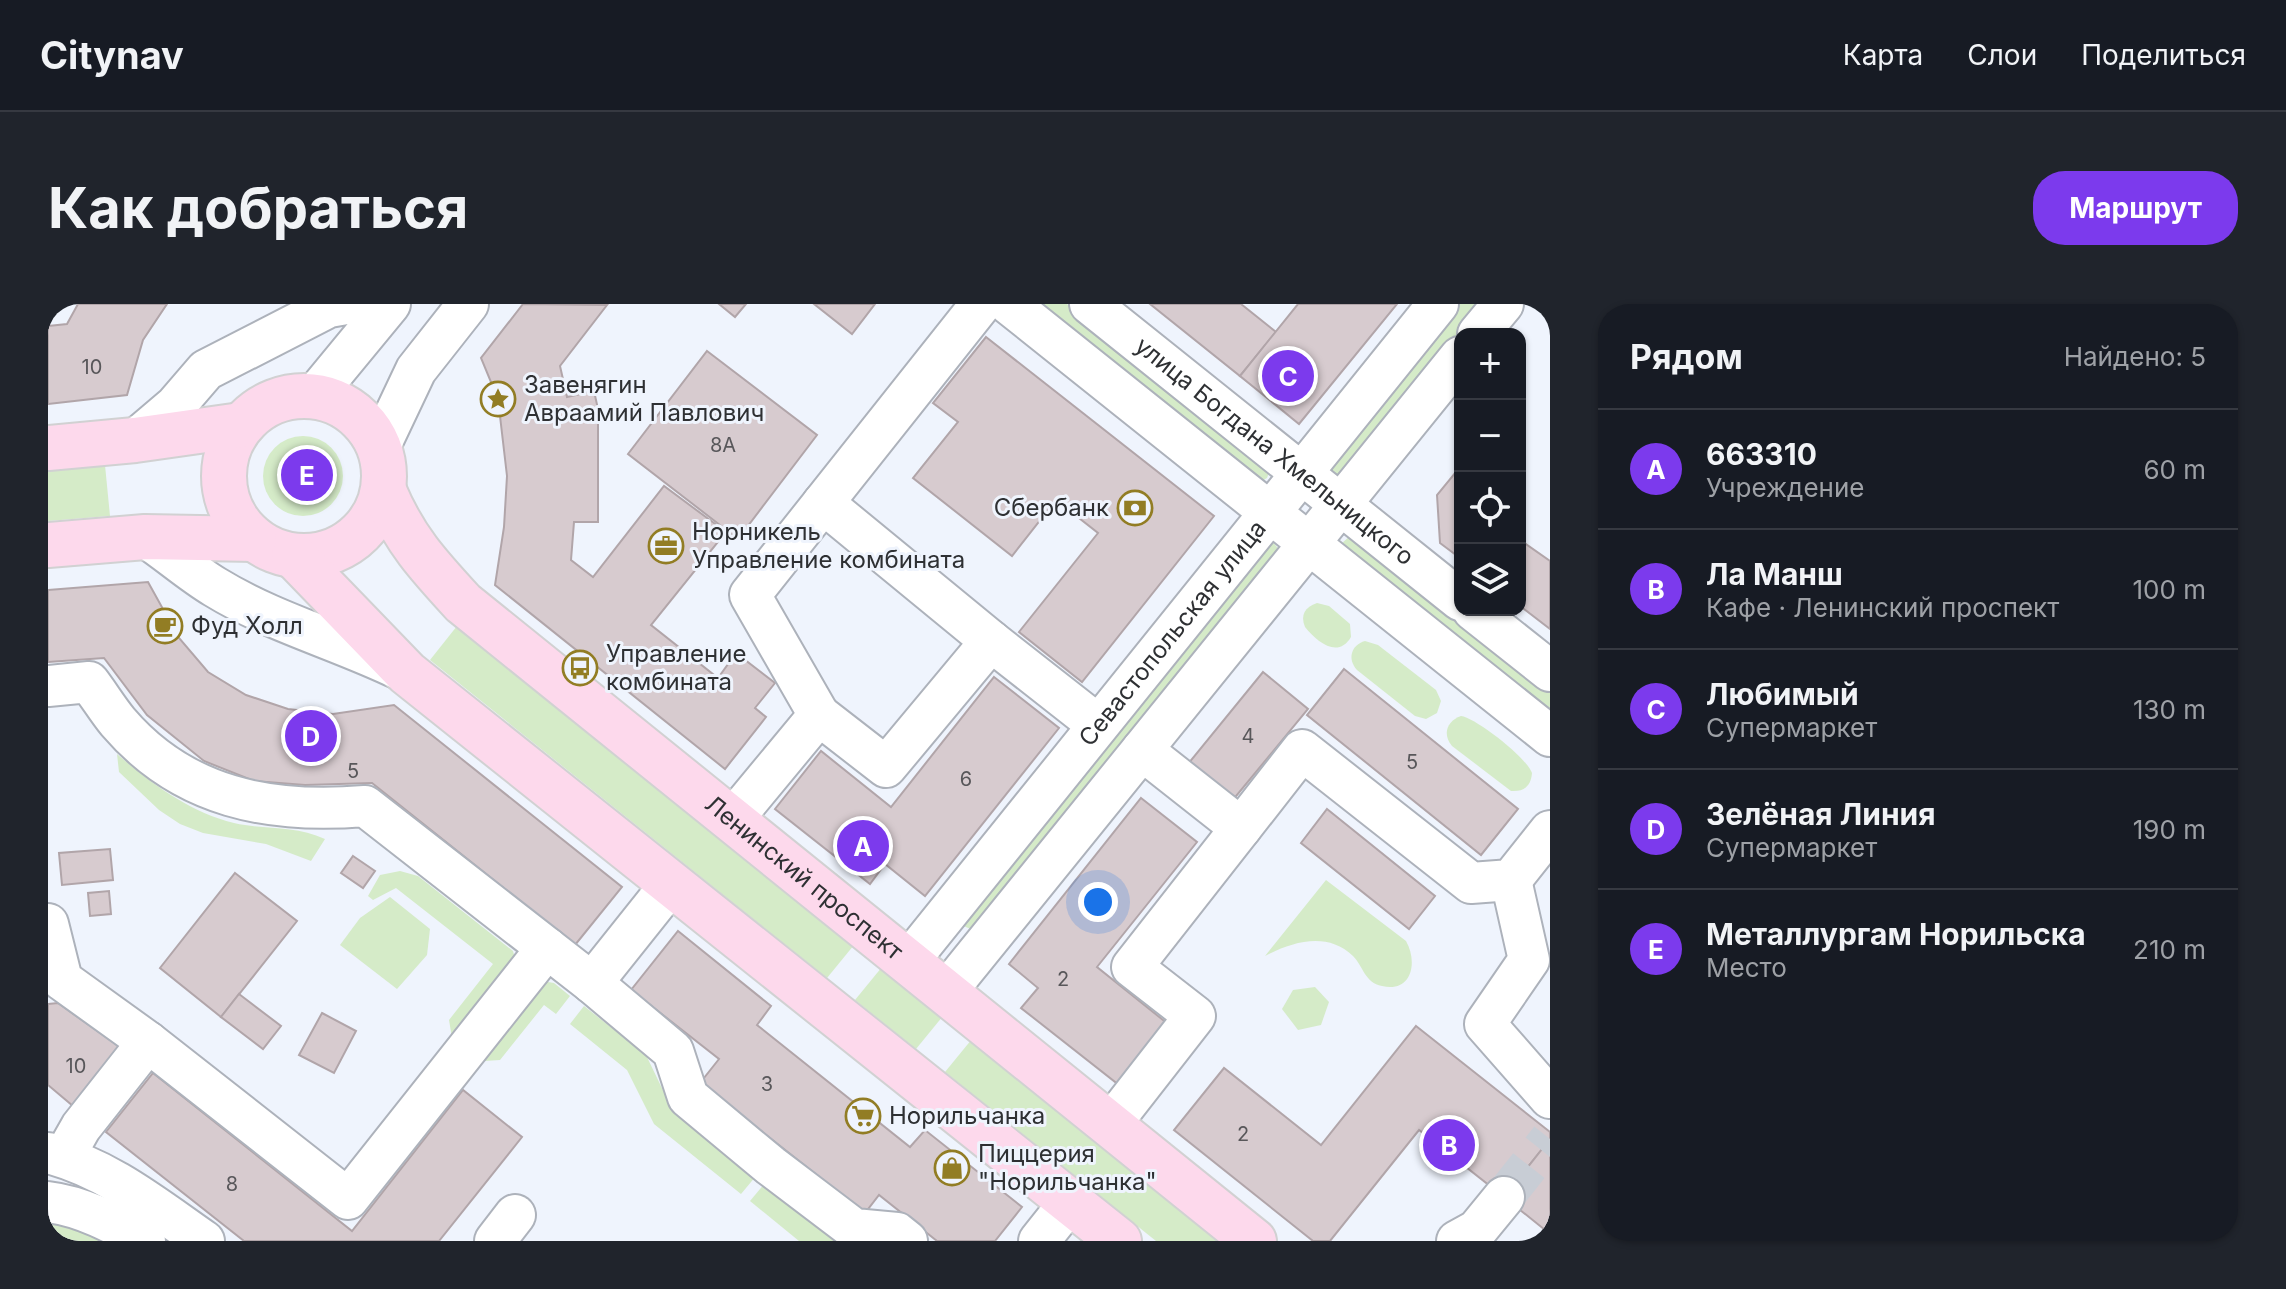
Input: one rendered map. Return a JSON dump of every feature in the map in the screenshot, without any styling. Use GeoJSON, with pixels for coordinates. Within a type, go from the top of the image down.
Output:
{"type":"FeatureCollection","features":[{"type":"Feature","properties":{"kind":"main road"},"geometry":{"type":"LineString","coordinates":[[292,395],[315,395],[336,401],[355,412],[369,427],[380,446],[385,468],[384,491],[373,519],[352,542],[324,554],[294,556],[269,549],[254,539],[233,514],[224,484],[227,453],[241,425],[255,411],[292,395]]}},
{"type":"Feature","properties":{"kind":"main road"},"geometry":{"type":"LineString","coordinates":[[48,448],[241,425]]}},
{"type":"Feature","properties":{"kind":"main road","name":"Ленинский проспект"},"geometry":{"type":"LineString","coordinates":[[384,491],[397,521],[418,554],[463,603],[1254,1241]]}},
{"type":"Feature","properties":{"kind":"main road"},"geometry":{"type":"LineString","coordinates":[[48,545],[145,537],[254,539]]}},
{"type":"Feature","properties":{"kind":"main road"},"geometry":{"type":"LineString","coordinates":[[294,556],[407,673],[1119,1241]]}},
{"type":"Feature","properties":{"kind":"street"},"geometry":{"type":"LineString","coordinates":[[135,440],[175,406],[206,370],[329,307],[346,304]]}},
{"type":"Feature","properties":{"kind":"street"},"geometry":{"type":"LineString","coordinates":[[315,395],[390,304]]}},
{"type":"Feature","properties":{"kind":"street"},"geometry":{"type":"LineString","coordinates":[[380,446],[416,370],[468,304]]}},
{"type":"Feature","properties":{"kind":"street"},"geometry":{"type":"LineString","coordinates":[[981,304],[750,595],[819,715],[886,767],[991,641]]}},
{"type":"Feature","properties":{"kind":"street","name":"улица Богдана Хмельницкого"},"geometry":{"type":"LineString","coordinates":[[1009,304],[1550,736]]}},
{"type":"Feature","properties":{"kind":"street","name":"улица Богдана Хмельницкого"},"geometry":{"type":"LineString","coordinates":[[1090,304],[1454,595]]}},
{"type":"Feature","properties":{"kind":"street","name":"Севастопольская улица"},"geometry":{"type":"LineString","coordinates":[[908,962],[1438,304]]}},
{"type":"Feature","properties":{"kind":"street"},"geometry":{"type":"LineString","coordinates":[[1483,328],[1503,304]]}},
{"type":"Feature","properties":{"kind":"street","name":"Севастопольская улица"},"geometry":{"type":"LineString","coordinates":[[946,992],[1454,364]]}},
{"type":"Feature","properties":{"kind":"street"},"geometry":{"type":"LineString","coordinates":[[823,503],[1098,725]]}},
{"type":"Feature","properties":{"kind":"street"},"geometry":{"type":"LineString","coordinates":[[145,537],[214,587],[407,673]]}},
{"type":"Feature","properties":{"kind":"street"},"geometry":{"type":"LineString","coordinates":[[1481,616],[1550,671]]}},
{"type":"Feature","properties":{"kind":"street"},"geometry":{"type":"LineString","coordinates":[[48,686],[89,682],[119,723],[166,766],[217,793],[251,802],[300,807],[365,806],[592,983],[673,1051],[688,1097],[771,1166],[854,1229],[897,1233],[907,1241]]}},
{"type":"Feature","properties":{"kind":"street"},"geometry":{"type":"LineString","coordinates":[[732,820],[819,715]]}},
{"type":"Feature","properties":{"kind":"street"},"geometry":{"type":"LineString","coordinates":[[1142,750],[1241,828]]}},
{"type":"Feature","properties":{"kind":"street"},"geometry":{"type":"LineString","coordinates":[[1110,1125],[1195,1016],[1132,967],[1302,750],[1471,883],[1511,880],[1550,911]]}},
{"type":"Feature","properties":{"kind":"street"},"geometry":{"type":"LineString","coordinates":[[1511,880],[1550,831]]}},
{"type":"Feature","properties":{"kind":"street"},"geometry":{"type":"LineString","coordinates":[[1511,880],[1529,960],[1485,1024],[1550,1098]]}},
{"type":"Feature","properties":{"kind":"street"},"geometry":{"type":"LineString","coordinates":[[592,983],[671,884]]}},
{"type":"Feature","properties":{"kind":"street"},"geometry":{"type":"LineString","coordinates":[[48,924],[55,981],[148,1042],[348,1199],[547,948]]}},
{"type":"Feature","properties":{"kind":"street"},"geometry":{"type":"LineString","coordinates":[[148,1042],[56,1155],[95,1170],[137,1194],[204,1241]]}},
{"type":"Feature","properties":{"kind":"street"},"geometry":{"type":"LineString","coordinates":[[1476,1237],[1504,1197]]}},
{"type":"Feature","properties":{"kind":"street"},"geometry":{"type":"LineString","coordinates":[[48,1202],[93,1214],[145,1241]]}},
{"type":"Feature","properties":{"kind":"street"},"geometry":{"type":"LineString","coordinates":[[1039,1241],[1070,1202]]}},
{"type":"Feature","properties":{"kind":"green space"},"geometry":{"type":"Polygon","coordinates":[[[1030,304],[1067,304],[1267,462],[1270,470],[1267,478],[1260,482],[1030,304]]]}},
{"type":"Feature","properties":{"kind":"green space"},"geometry":{"type":"Polygon","coordinates":[[[1456,304],[1485,304],[1466,328],[1454,328],[1454,342],[1349,472],[1334,474],[1330,466],[1456,304]]]}},
{"type":"Feature","properties":{"kind":"green space"},"geometry":{"type":"Polygon","coordinates":[[[303,436],[318,439],[331,448],[340,461],[343,476],[340,491],[331,504],[318,513],[303,516],[288,513],[275,504],[266,491],[263,476],[266,461],[275,448],[288,439],[303,436]]]}},
{"type":"Feature","properties":{"kind":"green space"},"geometry":{"type":"Polygon","coordinates":[[[105,465],[110,516],[48,521],[48,470],[105,465]]]}},
{"type":"Feature","properties":{"kind":"green space"},"geometry":{"type":"Polygon","coordinates":[[[1351,535],[1550,689],[1550,719],[1341,544],[1351,535]]]}},
{"type":"Feature","properties":{"kind":"green space"},"geometry":{"type":"Polygon","coordinates":[[[1272,541],[1281,552],[973,930],[961,925],[1272,541]]]}},
{"type":"Feature","properties":{"kind":"green space"},"geometry":{"type":"Polygon","coordinates":[[[1317,603],[1329,606],[1350,624],[1351,637],[1346,644],[1328,646],[1305,627],[1305,612],[1317,603]]]}},
{"type":"Feature","properties":{"kind":"green space"},"geometry":{"type":"Polygon","coordinates":[[[457,626],[854,945],[827,978],[430,660],[457,626]]]}},
{"type":"Feature","properties":{"kind":"green space"},"geometry":{"type":"Polygon","coordinates":[[[1365,641],[1378,645],[1436,690],[1441,701],[1437,713],[1426,719],[1415,716],[1357,670],[1352,653],[1356,646],[1365,641]]]}},
{"type":"Feature","properties":{"kind":"green space"},"geometry":{"type":"Polygon","coordinates":[[[1461,716],[1489,731],[1521,758],[1532,773],[1526,787],[1511,791],[1452,746],[1447,737],[1448,728],[1452,721],[1461,716]]]}},
{"type":"Feature","properties":{"kind":"green space"},"geometry":{"type":"Polygon","coordinates":[[[117,754],[157,786],[202,812],[234,823],[291,830],[325,839],[311,861],[266,844],[203,833],[180,824],[159,810],[119,772],[117,754]]]}},
{"type":"Feature","properties":{"kind":"green space"},"geometry":{"type":"Polygon","coordinates":[[[400,871],[418,876],[513,951],[516,962],[454,1050],[449,1020],[493,964],[396,888],[373,900],[368,896],[380,875],[400,871]]]}},
{"type":"Feature","properties":{"kind":"green space"},"geometry":{"type":"Polygon","coordinates":[[[1326,880],[1406,941],[1412,966],[1410,974],[1400,985],[1376,984],[1353,956],[1332,943],[1298,943],[1265,956],[1326,880]]]}},
{"type":"Feature","properties":{"kind":"green space"},"geometry":{"type":"Polygon","coordinates":[[[390,897],[430,929],[427,955],[397,989],[340,945],[360,918],[390,897]]]}},
{"type":"Feature","properties":{"kind":"green space"},"geometry":{"type":"Polygon","coordinates":[[[882,967],[943,1016],[916,1049],[855,1000],[882,967]]]}},
{"type":"Feature","properties":{"kind":"green space"},"geometry":{"type":"Polygon","coordinates":[[[542,981],[554,983],[570,996],[556,1014],[544,1005],[500,1060],[469,1062],[542,981]]]}},
{"type":"Feature","properties":{"kind":"green space"},"geometry":{"type":"Polygon","coordinates":[[[1315,987],[1329,1002],[1321,1025],[1298,1030],[1282,1009],[1293,990],[1315,987]]]}},
{"type":"Feature","properties":{"kind":"green space"},"geometry":{"type":"Polygon","coordinates":[[[584,1006],[646,1055],[672,1109],[756,1176],[741,1194],[654,1124],[627,1070],[570,1024],[584,1006]]]}},
{"type":"Feature","properties":{"kind":"green space"},"geometry":{"type":"Polygon","coordinates":[[[972,1039],[1224,1241],[1156,1241],[945,1072],[972,1039]]]}},
{"type":"Feature","properties":{"kind":"green space"},"geometry":{"type":"Polygon","coordinates":[[[765,1183],[836,1241],[799,1241],[750,1201],[765,1183]]]}},
{"type":"Feature","properties":{"kind":"green space"},"geometry":{"type":"Polygon","coordinates":[[[48,1220],[73,1226],[112,1241],[48,1241],[48,1220]]]}},
{"type":"Feature","properties":{"kind":"building"},"geometry":{"type":"Polygon","coordinates":[[[78,304],[167,304],[143,340],[127,395],[48,404],[48,326],[67,324],[78,304]]]}},
{"type":"Feature","properties":{"kind":"building","name":"Норникель Управление комбината"},"geometry":{"type":"Polygon","coordinates":[[[523,304],[607,305],[560,366],[567,397],[594,391],[598,409],[598,522],[574,522],[571,560],[593,577],[664,486],[726,532],[651,625],[718,678],[736,653],[775,683],[755,708],[766,717],[725,769],[495,585],[504,527],[507,476],[498,399],[481,358],[523,304]]]}},
{"type":"Feature","properties":{"kind":"building"},"geometry":{"type":"Polygon","coordinates":[[[719,304],[746,304],[735,317],[719,304]]]}},
{"type":"Feature","properties":{"kind":"building"},"geometry":{"type":"Polygon","coordinates":[[[814,304],[875,304],[852,334],[814,304]]]}},
{"type":"Feature","properties":{"kind":"building"},"geometry":{"type":"Polygon","coordinates":[[[1150,304],[1241,304],[1276,332],[1240,376],[1150,304]]]}},
{"type":"Feature","properties":{"kind":"building"},"geometry":{"type":"Polygon","coordinates":[[[1298,304],[1397,304],[1299,424],[1240,376],[1298,304]]]}},
{"type":"Feature","properties":{"kind":"building","name":"Сбербанк"},"geometry":{"type":"Polygon","coordinates":[[[986,337],[1214,516],[1082,682],[1019,632],[1098,533],[1056,500],[1012,556],[913,478],[958,422],[933,403],[986,337]]]}},
{"type":"Feature","properties":{"kind":"building"},"geometry":{"type":"Polygon","coordinates":[[[707,351],[817,435],[738,539],[628,454],[707,351]]]}},
{"type":"Feature","properties":{"kind":"building"},"geometry":{"type":"Polygon","coordinates":[[[1454,474],[1454,554],[1440,543],[1437,495],[1454,474]]]}},
{"type":"Feature","properties":{"kind":"building"},"geometry":{"type":"Polygon","coordinates":[[[1526,544],[1550,561],[1550,629],[1526,611],[1526,544]]]}},
{"type":"Feature","properties":{"kind":"building"},"geometry":{"type":"Polygon","coordinates":[[[148,582],[179,638],[208,672],[246,695],[288,709],[333,714],[394,705],[622,887],[575,945],[372,783],[305,785],[254,781],[204,761],[147,715],[104,658],[48,662],[48,590],[148,582]]]}},
{"type":"Feature","properties":{"kind":"building"},"geometry":{"type":"Polygon","coordinates":[[[1344,669],[1518,809],[1481,855],[1307,715],[1344,669]]]}},
{"type":"Feature","properties":{"kind":"building"},"geometry":{"type":"Polygon","coordinates":[[[1263,672],[1308,709],[1232,801],[1188,764],[1263,672]]]}},
{"type":"Feature","properties":{"kind":"building"},"geometry":{"type":"Polygon","coordinates":[[[994,677],[1059,728],[925,896],[885,864],[870,884],[775,809],[821,751],[891,807],[994,677]]]}},
{"type":"Feature","properties":{"kind":"building"},"geometry":{"type":"Polygon","coordinates":[[[1141,798],[1197,842],[1097,967],[1168,1024],[1119,1085],[1021,1008],[1038,988],[1009,964],[1141,798]]]}},
{"type":"Feature","properties":{"kind":"building"},"geometry":{"type":"Polygon","coordinates":[[[1327,809],[1435,896],[1409,929],[1301,843],[1327,809]]]}},
{"type":"Feature","properties":{"kind":"building"},"geometry":{"type":"Polygon","coordinates":[[[110,849],[113,880],[62,885],[59,853],[110,849]]]}},
{"type":"Feature","properties":{"kind":"building"},"geometry":{"type":"Polygon","coordinates":[[[353,856],[375,871],[363,888],[341,873],[353,856]]]}},
{"type":"Feature","properties":{"kind":"building"},"geometry":{"type":"Polygon","coordinates":[[[235,873],[297,921],[221,1017],[160,968],[235,873]]]}},
{"type":"Feature","properties":{"kind":"building"},"geometry":{"type":"Polygon","coordinates":[[[109,891],[111,914],[90,916],[88,893],[109,891]]]}},
{"type":"Feature","properties":{"kind":"building"},"geometry":{"type":"Polygon","coordinates":[[[678,931],[771,1006],[757,1025],[910,1147],[925,1130],[1022,1207],[995,1241],[937,1241],[879,1195],[865,1213],[700,1083],[719,1059],[631,990],[678,931]]]}},
{"type":"Feature","properties":{"kind":"building"},"geometry":{"type":"Polygon","coordinates":[[[239,994],[281,1026],[263,1049],[221,1017],[239,994]]]}},
{"type":"Feature","properties":{"kind":"building"},"geometry":{"type":"Polygon","coordinates":[[[58,1003],[120,1047],[73,1106],[48,1085],[48,1004],[58,1003]]]}},
{"type":"Feature","properties":{"kind":"building"},"geometry":{"type":"Polygon","coordinates":[[[322,1013],[356,1031],[334,1073],[299,1055],[322,1013]]]}},
{"type":"Feature","properties":{"kind":"building"},"geometry":{"type":"Polygon","coordinates":[[[1416,1026],[1550,1132],[1550,1139],[1504,1197],[1419,1130],[1330,1241],[1313,1241],[1174,1130],[1224,1068],[1321,1145],[1416,1026]]]}},
{"type":"Feature","properties":{"kind":"building"},"geometry":{"type":"Polygon","coordinates":[[[153,1073],[352,1231],[463,1090],[522,1137],[439,1241],[244,1241],[106,1132],[153,1073]]]}},
{"type":"Feature","properties":{"kind":"building"},"geometry":{"type":"Polygon","coordinates":[[[1550,1139],[1550,1234],[1504,1197],[1550,1139]]]}},
{"type":"Feature","properties":{"kind":"tunnel"},"geometry":{"type":"LineString","coordinates":[[1504,1197],[1550,1139]]}},
{"type":"Feature","properties":{"kind":"place","name":"Любимый"},"geometry":{"type":"Point","coordinates":[1288,376]}},
{"type":"Feature","properties":{"kind":"place","name":"Завенягин Авраамий Павлович"},"geometry":{"type":"Point","coordinates":[498,399]}},
{"type":"Feature","properties":{"kind":"place","name":"Металлургам Норильска"},"geometry":{"type":"Point","coordinates":[307,475]}},
{"type":"Feature","properties":{"kind":"place","name":"Сбербанк"},"geometry":{"type":"Point","coordinates":[1135,508]}},
{"type":"Feature","properties":{"kind":"place","name":"Норникель Управление комбината"},"geometry":{"type":"Point","coordinates":[666,546]}},
{"type":"Feature","properties":{"kind":"place","name":"Фуд Холл"},"geometry":{"type":"Point","coordinates":[165,626]}},
{"type":"Feature","properties":{"kind":"place","name":"Управление комбината"},"geometry":{"type":"Point","coordinates":[580,668]}},
{"type":"Feature","properties":{"kind":"place","name":"Зелёная Линия"},"geometry":{"type":"Point","coordinates":[311,736]}},
{"type":"Feature","properties":{"kind":"place","name":"663310"},"geometry":{"type":"Point","coordinates":[863,846]}},
{"type":"Feature","properties":{"kind":"place","name":"Норильчанка"},"geometry":{"type":"Point","coordinates":[863,1116]}},
{"type":"Feature","properties":{"kind":"place","name":"Ла Манш"},"geometry":{"type":"Point","coordinates":[1449,1145]}},
{"type":"Feature","properties":{"kind":"place","name":"Пиццерия \"Норильчанка\""},"geometry":{"type":"Point","coordinates":[952,1168]}}]}
